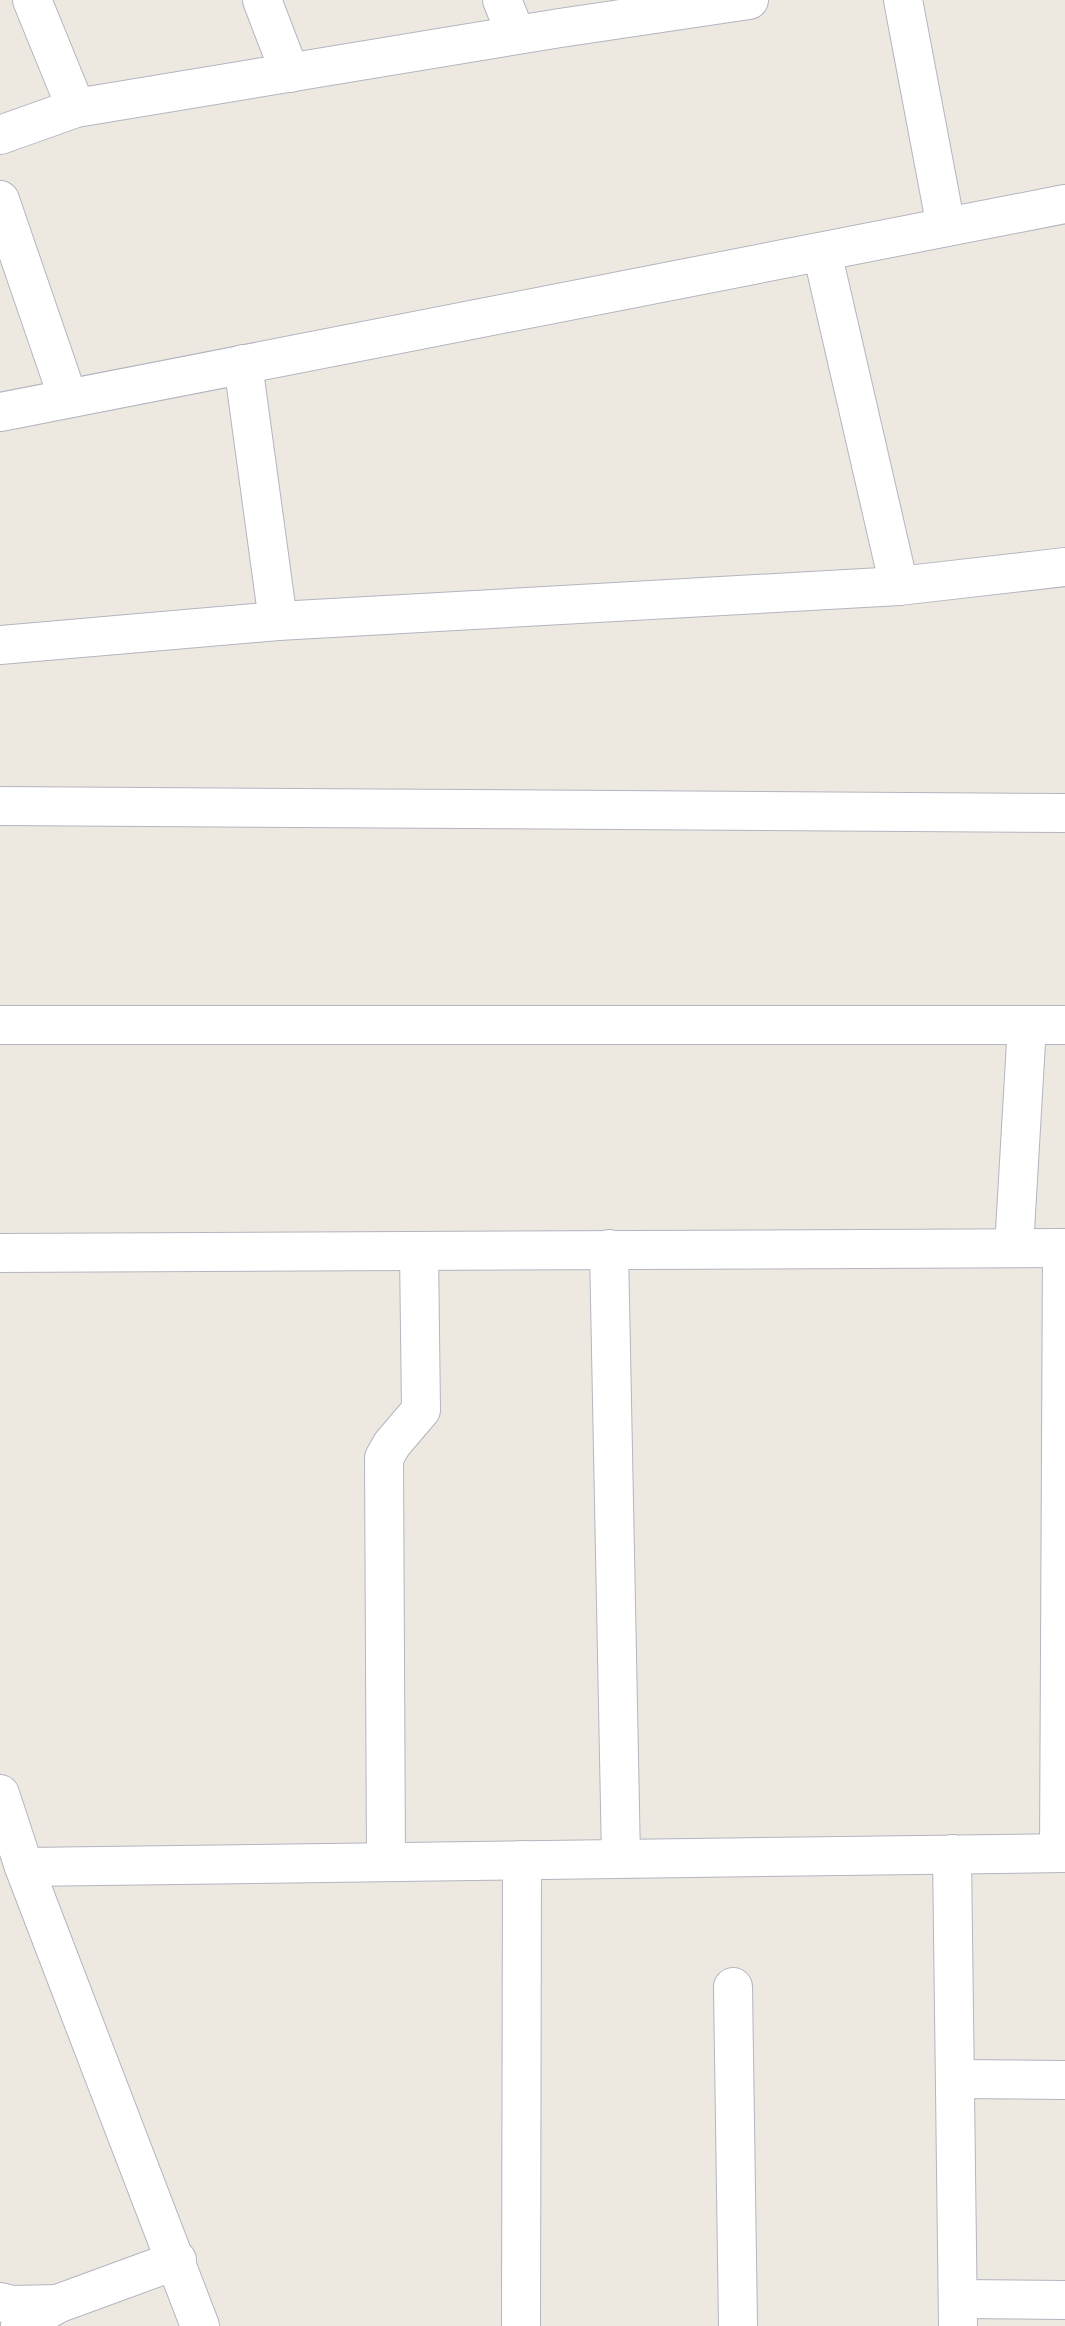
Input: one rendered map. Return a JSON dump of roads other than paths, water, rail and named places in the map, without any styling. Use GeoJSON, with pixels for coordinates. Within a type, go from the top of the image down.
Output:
{"type":"FeatureCollection","features":[{"type":"Feature","properties":{"kind":"street"},"geometry":{"type":"LineString","coordinates":[[32,0],[76,108]]}},
{"type":"Feature","properties":{"kind":"street"},"geometry":{"type":"LineString","coordinates":[[262,0],[290,73]]}},
{"type":"Feature","properties":{"kind":"street"},"geometry":{"type":"LineString","coordinates":[[502,0],[516,35]]}},
{"type":"Feature","properties":{"kind":"street"},"geometry":{"type":"LineString","coordinates":[[0,135],[76,108],[516,35],[750,0]]}},
{"type":"Feature","properties":{"kind":"street"},"geometry":{"type":"LineString","coordinates":[[903,0],[946,227]]}},
{"type":"Feature","properties":{"kind":"street"},"geometry":{"type":"LineString","coordinates":[[0,200],[68,398]]}},
{"type":"Feature","properties":{"kind":"street"},"geometry":{"type":"LineString","coordinates":[[0,412],[1065,204]]}},
{"type":"Feature","properties":{"kind":"street"},"geometry":{"type":"LineString","coordinates":[[822,252],[899,586]]}},
{"type":"Feature","properties":{"kind":"street"},"geometry":{"type":"LineString","coordinates":[[243,364],[278,621]]}},
{"type":"Feature","properties":{"kind":"street"},"geometry":{"type":"LineString","coordinates":[[0,645],[278,621],[899,586],[1065,567]]}},
{"type":"Feature","properties":{"kind":"street"},"geometry":{"type":"LineString","coordinates":[[0,806],[1065,813]]}},
{"type":"Feature","properties":{"kind":"street"},"geometry":{"type":"LineString","coordinates":[[0,1025],[1065,1025]]}},
{"type":"Feature","properties":{"kind":"street"},"geometry":{"type":"LineString","coordinates":[[1014,1248],[1027,1025]]}},
{"type":"Feature","properties":{"kind":"street"},"geometry":{"type":"LineString","coordinates":[[0,1253],[1064,1248],[1062,1853],[24,1867]]}},
{"type":"Feature","properties":{"kind":"street"},"geometry":{"type":"LineString","coordinates":[[609,1249],[621,1858]]}},
{"type":"Feature","properties":{"kind":"street"},"geometry":{"type":"LineString","coordinates":[[386,1862],[384,1458],[392,1444],[421,1410],[419,1251]]}},
{"type":"Feature","properties":{"kind":"street"},"geometry":{"type":"LineString","coordinates":[[0,1794],[24,1867],[177,2260],[200,2326]]}},
{"type":"Feature","properties":{"kind":"street"},"geometry":{"type":"LineString","coordinates":[[952,1854],[958,2313],[1065,2300]]}},
{"type":"Feature","properties":{"kind":"street"},"geometry":{"type":"LineString","coordinates":[[521,2326],[522,1860]]}},
{"type":"Feature","properties":{"kind":"street"},"geometry":{"type":"LineString","coordinates":[[733,1987],[738,2326]]}},
{"type":"Feature","properties":{"kind":"street"},"geometry":{"type":"LineString","coordinates":[[955,2079],[1065,2080]]}},
{"type":"Feature","properties":{"kind":"street"},"geometry":{"type":"LineString","coordinates":[[20,2326],[57,2304],[177,2260]]}},
{"type":"Feature","properties":{"kind":"street"},"geometry":{"type":"LineString","coordinates":[[0,2302],[12,2305],[57,2304]]}}]}
